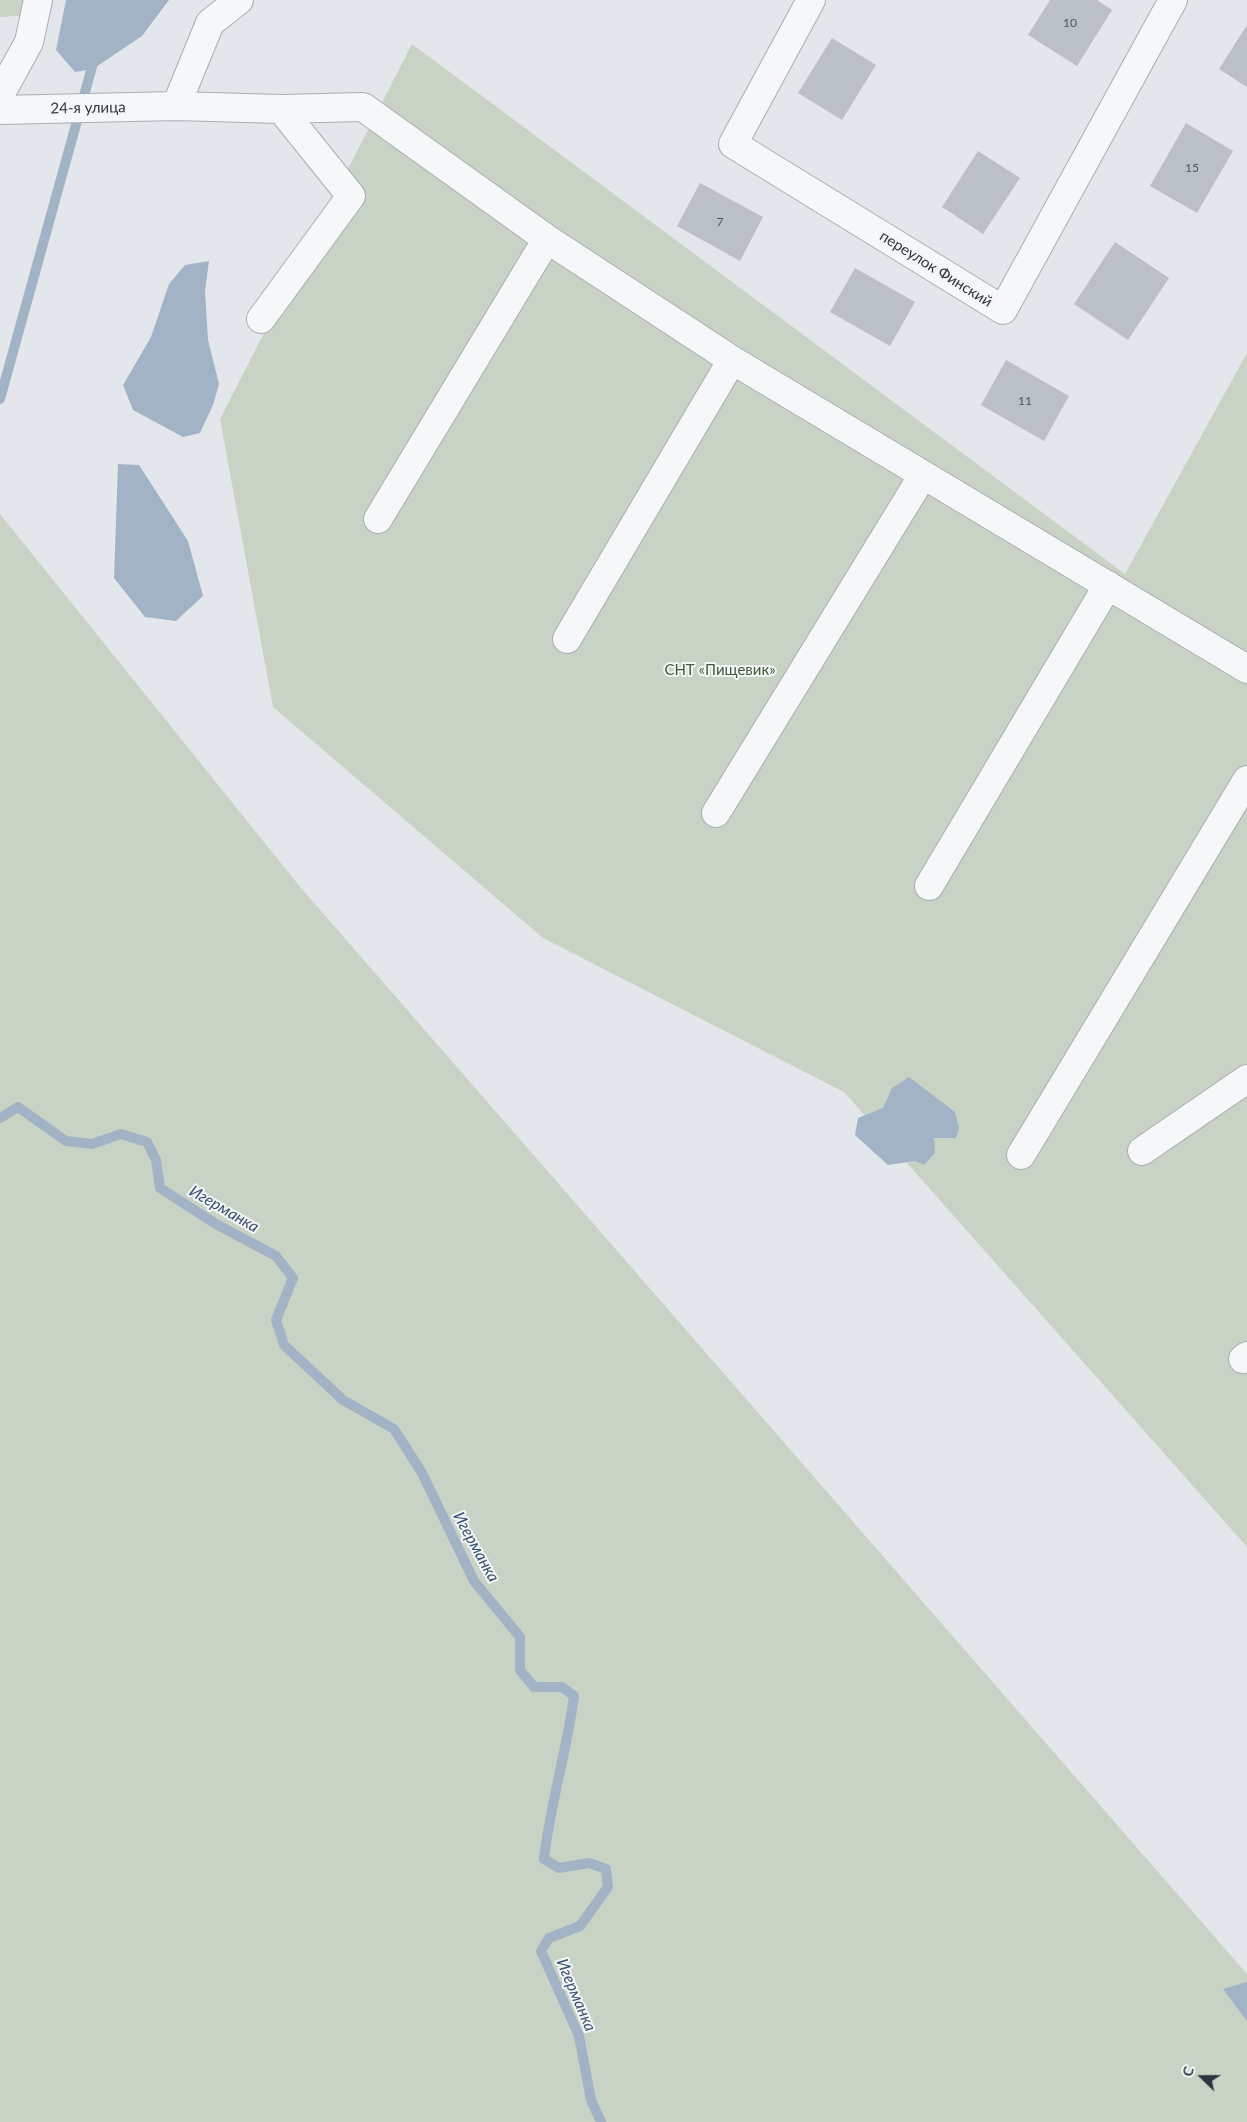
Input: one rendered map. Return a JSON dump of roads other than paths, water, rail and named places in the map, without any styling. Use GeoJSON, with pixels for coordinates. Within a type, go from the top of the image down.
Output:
{"type":"FeatureCollection","features":[{"type":"Feature","properties":{"kind":"street"},"geometry":{"type":"LineString","coordinates":[[0,94],[29,42],[38,0]]}},
{"type":"Feature","properties":{"kind":"street"},"geometry":{"type":"LineString","coordinates":[[176,106],[210,22],[239,0]]}},
{"type":"Feature","properties":{"kind":"street","name":"переулок Финский"},"geometry":{"type":"LineString","coordinates":[[810,0],[733,144],[1003,310],[1173,0]]}},
{"type":"Feature","properties":{"kind":"street","name":"24-я улица"},"geometry":{"type":"LineString","coordinates":[[0,110],[176,106],[281,109],[363,107],[547,239],[732,360],[1247,669]]}},
{"type":"Feature","properties":{"kind":"street"},"geometry":{"type":"LineString","coordinates":[[260,319],[351,196],[281,109]]}},
{"type":"Feature","properties":{"kind":"street"},"geometry":{"type":"LineString","coordinates":[[378,519],[547,239]]}},
{"type":"Feature","properties":{"kind":"street"},"geometry":{"type":"LineString","coordinates":[[567,639],[732,360]]}},
{"type":"Feature","properties":{"kind":"street"},"geometry":{"type":"LineString","coordinates":[[716,813],[923,475]]}},
{"type":"Feature","properties":{"kind":"street"},"geometry":{"type":"LineString","coordinates":[[929,886],[1108,586]]}},
{"type":"Feature","properties":{"kind":"street"},"geometry":{"type":"LineString","coordinates":[[1021,1155],[1247,780]]}},
{"type":"Feature","properties":{"kind":"street"},"geometry":{"type":"LineString","coordinates":[[1142,1150],[1247,1079]]}},
{"type":"Feature","properties":{"kind":"water"},"geometry":{"type":"Polygon","coordinates":[[[66,0],[169,0],[142,36],[93,69],[75,72],[56,50],[66,0]]]}},
{"type":"Feature","properties":{"kind":"water"},"geometry":{"type":"Polygon","coordinates":[[[209,261],[205,291],[208,340],[219,384],[213,405],[200,433],[183,437],[133,410],[123,385],[151,337],[169,284],[185,265],[209,261]]]}},
{"type":"Feature","properties":{"kind":"water"},"geometry":{"type":"Polygon","coordinates":[[[118,464],[139,465],[188,541],[203,596],[176,621],[145,617],[114,578],[118,464]]]}},
{"type":"Feature","properties":{"kind":"water"},"geometry":{"type":"Polygon","coordinates":[[[909,1077],[955,1112],[959,1128],[956,1138],[934,1138],[935,1153],[924,1165],[915,1161],[888,1165],[855,1135],[858,1118],[883,1108],[892,1088],[909,1077]]]}},
{"type":"Feature","properties":{"kind":"water"},"geometry":{"type":"Polygon","coordinates":[[[1247,1982],[1247,2021],[1223,1989],[1247,1982]]]}},
{"type":"Feature","properties":{"kind":"waterway"},"geometry":{"type":"LineString","coordinates":[[0,399],[95,56]]}},
{"type":"Feature","properties":{"kind":"waterway","name":"Игерманка"},"geometry":{"type":"LineString","coordinates":[[0,1118],[18,1107],[66,1141],[92,1144],[121,1134],[147,1142],[156,1160],[160,1188],[216,1224],[276,1256],[293,1278],[276,1320],[284,1345],[343,1400],[394,1429],[422,1473],[474,1581],[520,1637],[520,1670],[534,1687],[562,1687],[574,1696],[550,1818],[544,1859],[559,1868],[589,1863],[606,1869],[608,1887],[580,1926],[549,1938],[541,1951],[579,2036],[591,2100],[601,2122]]}},
{"type":"Feature","properties":{"kind":"park label","name":"СНТ «Пищевик»"},"geometry":{"type":"Point","coordinates":[720,670]}}]}
